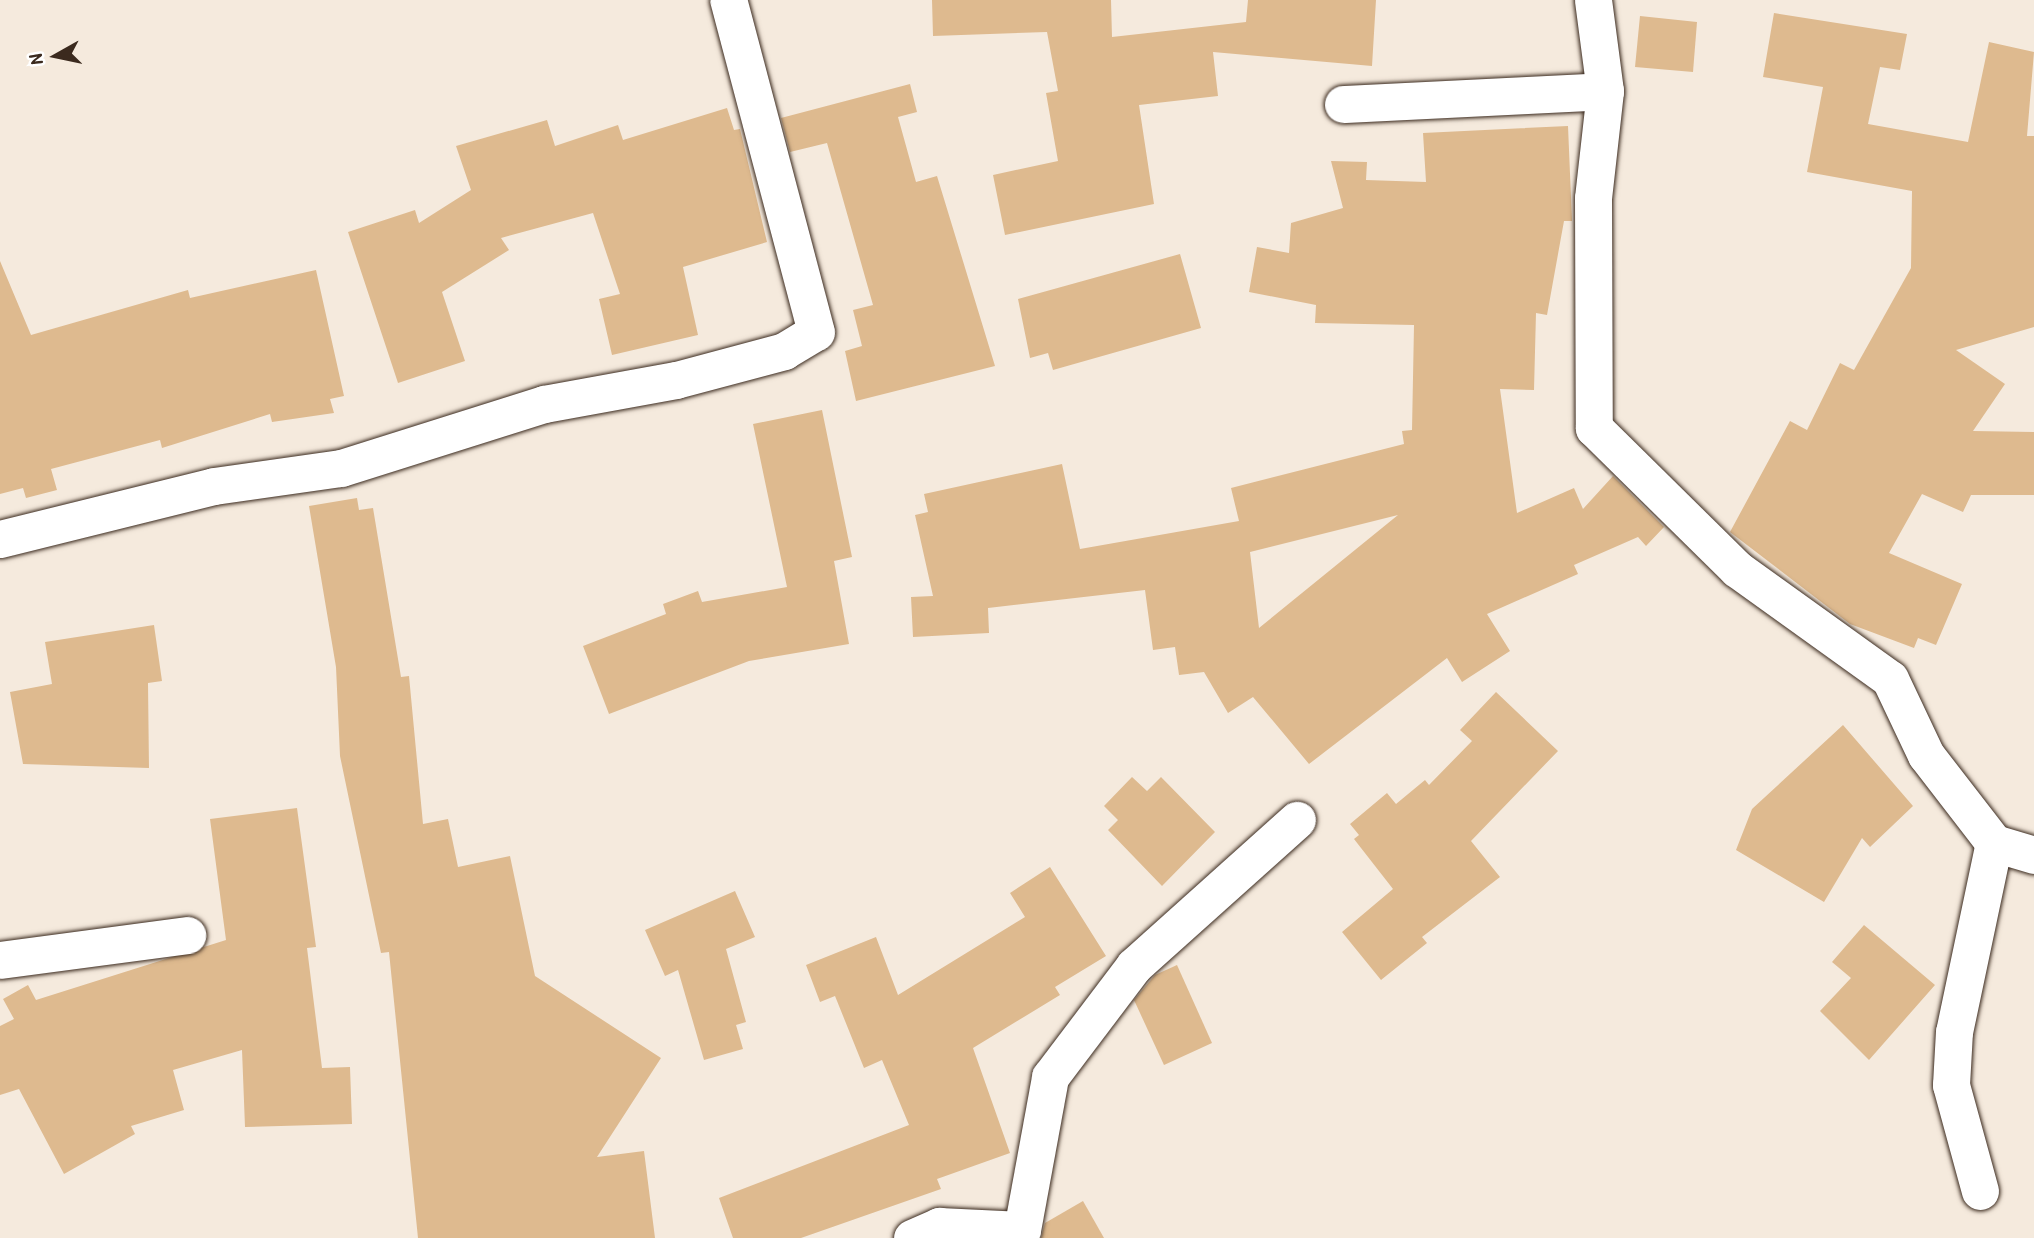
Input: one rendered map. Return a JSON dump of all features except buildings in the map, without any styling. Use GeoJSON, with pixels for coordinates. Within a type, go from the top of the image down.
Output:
{"type":"FeatureCollection","features":[{"type":"Feature","properties":{"kind":"street"},"geometry":{"type":"LineString","coordinates":[[0,539],[214,486],[341,468],[544,404],[676,380],[784,351],[816,332],[728,0]]}},
{"type":"Feature","properties":{"kind":"street"},"geometry":{"type":"LineString","coordinates":[[1594,0],[1605,90],[1593,198],[1594,428],[1737,569],[1890,679],[1926,755],[1994,844],[2034,855]]}},
{"type":"Feature","properties":{"kind":"street"},"geometry":{"type":"LineString","coordinates":[[1343,104],[1605,90]]}},
{"type":"Feature","properties":{"kind":"street"},"geometry":{"type":"LineString","coordinates":[[912,1238],[939,1226],[1022,1230],[1050,1077],[1134,966],[1297,820]]}},
{"type":"Feature","properties":{"kind":"street"},"geometry":{"type":"LineString","coordinates":[[1980,1191],[1951,1084],[1954,1032],[1994,844]]}},
{"type":"Feature","properties":{"kind":"street"},"geometry":{"type":"LineString","coordinates":[[0,960],[187,934]]}}]}
